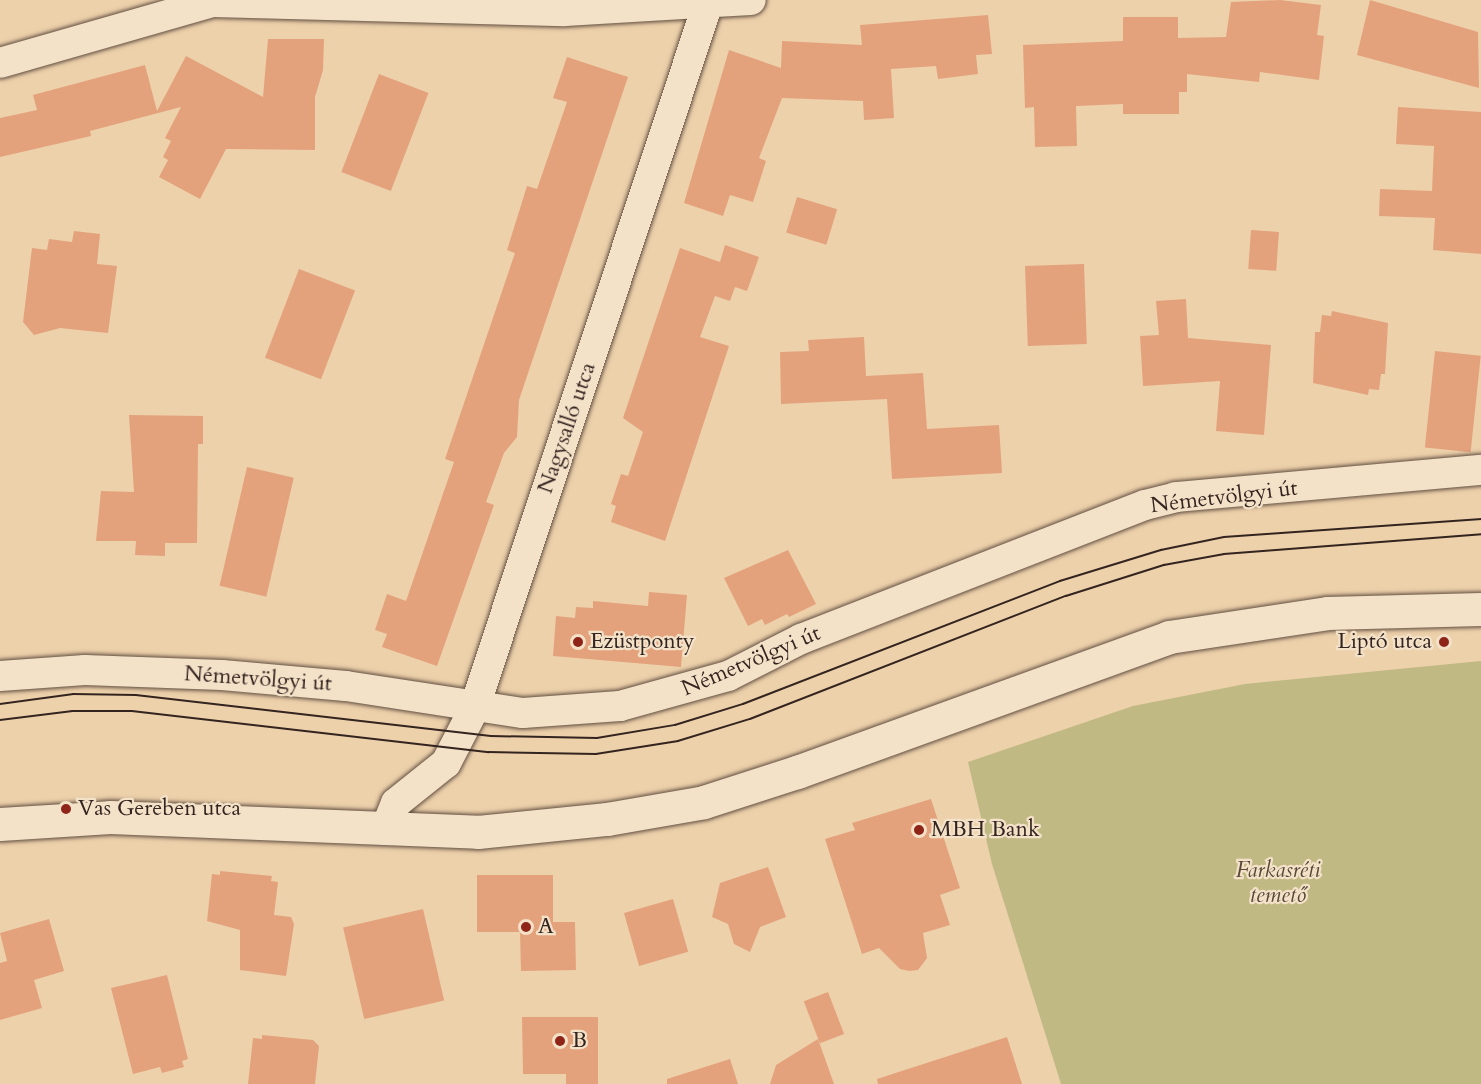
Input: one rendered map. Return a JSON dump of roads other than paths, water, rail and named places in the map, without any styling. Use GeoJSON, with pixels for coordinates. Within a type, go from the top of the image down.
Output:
{"type":"FeatureCollection","features":[{"type":"Feature","properties":{"kind":"street"},"geometry":{"type":"LineString","coordinates":[[0,63],[212,1],[565,11],[751,0]]}},
{"type":"Feature","properties":{"kind":"street","name":"Nagysalló utca"},"geometry":{"type":"LineString","coordinates":[[385,830],[396,803],[446,763],[474,709],[709,2]]}},
{"type":"Feature","properties":{"kind":"street","name":"Németvölgyi út"},"geometry":{"type":"LineString","coordinates":[[0,676],[85,670],[222,675],[346,686],[474,709],[568,713],[664,697],[728,676],[801,639],[1145,505],[1176,497],[1481,471]]}},
{"type":"Feature","properties":{"kind":"street"},"geometry":{"type":"LineString","coordinates":[[0,824],[110,817],[478,832],[607,819],[704,802],[1169,637],[1327,613],[1481,609]]}},
{"type":"Feature","properties":{"kind":"tram line"},"geometry":{"type":"LineString","coordinates":[[0,704],[73,694],[136,695],[491,736],[597,738],[675,725],[743,704],[1060,581],[1161,550],[1224,537],[1481,519]]}},
{"type":"Feature","properties":{"kind":"tram line"},"geometry":{"type":"LineString","coordinates":[[0,720],[72,711],[132,711],[489,752],[596,754],[678,741],[750,719],[1066,596],[1164,565],[1224,554],[1481,534]]}},
{"type":"Feature","properties":{"kind":"place","name":"Ezüstponty"},"geometry":{"type":"Point","coordinates":[578,642]}},
{"type":"Feature","properties":{"kind":"place","name":"Liptó utca"},"geometry":{"type":"Point","coordinates":[1444,642]}},
{"type":"Feature","properties":{"kind":"place","name":"Vas Gereben utca"},"geometry":{"type":"Point","coordinates":[66,809]}},
{"type":"Feature","properties":{"kind":"place","name":"MBH Bank"},"geometry":{"type":"Point","coordinates":[919,830]}},
{"type":"Feature","properties":{"kind":"place","name":"A"},"geometry":{"type":"Point","coordinates":[526,927]}},
{"type":"Feature","properties":{"kind":"place","name":"B"},"geometry":{"type":"Point","coordinates":[560,1041]}},
{"type":"Feature","properties":{"kind":"park label","name":"Farkasréti temető"},"geometry":{"type":"Point","coordinates":[1278,882]}}]}
